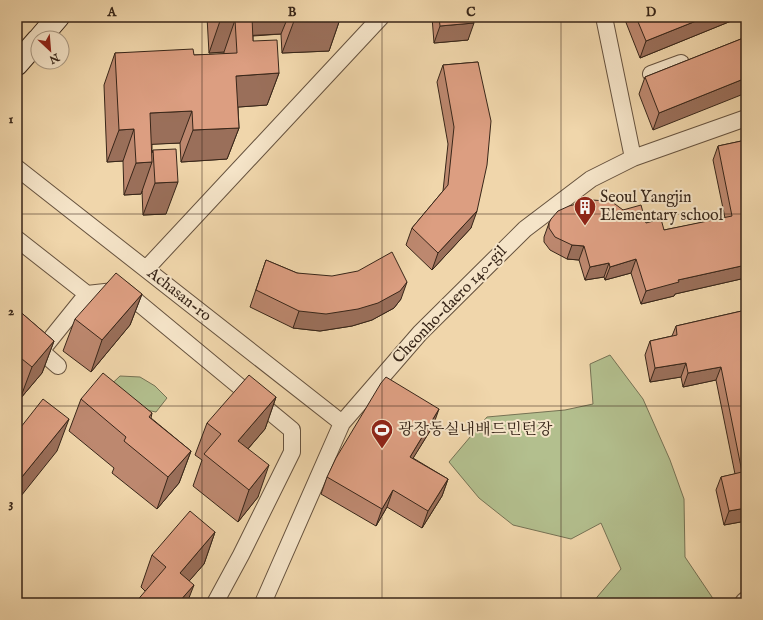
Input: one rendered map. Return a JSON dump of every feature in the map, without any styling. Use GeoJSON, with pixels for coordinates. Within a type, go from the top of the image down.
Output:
{"type":"FeatureCollection","features":[{"type":"Feature","properties":{"kind":"main road"},"geometry":{"type":"LineString","coordinates":[[47,30],[58,17]]}},
{"type":"Feature","properties":{"kind":"main road"},"geometry":{"type":"LineString","coordinates":[[17,64],[30,49]]}},
{"type":"Feature","properties":{"kind":"street"},"geometry":{"type":"LineString","coordinates":[[146,269],[381,17]]}},
{"type":"Feature","properties":{"kind":"street"},"geometry":{"type":"LineString","coordinates":[[604,17],[633,158]]}},
{"type":"Feature","properties":{"kind":"street"},"geometry":{"type":"LineString","coordinates":[[651,74],[695,58]]}},
{"type":"Feature","properties":{"kind":"street","name":"Cheonho-daero 140-gil"},"geometry":{"type":"LineString","coordinates":[[263,603],[342,423],[420,333],[525,229],[591,179],[633,158],[746,118]]}},
{"type":"Feature","properties":{"kind":"street","name":"Achasan-ro"},"geometry":{"type":"LineString","coordinates":[[17,168],[342,423]]}},
{"type":"Feature","properties":{"kind":"street"},"geometry":{"type":"LineString","coordinates":[[17,239],[87,294]]}},
{"type":"Feature","properties":{"kind":"street"},"geometry":{"type":"LineString","coordinates":[[58,366],[40,351],[45,333],[87,294],[123,290],[292,430],[292,452],[241,555],[215,603]]}},
{"type":"Feature","properties":{"kind":"green space"},"geometry":{"type":"Polygon","coordinates":[[[610,355],[643,399],[670,460],[684,499],[685,557],[716,603],[592,603],[621,569],[601,523],[571,539],[513,525],[479,498],[449,462],[487,417],[565,410],[593,404],[590,364],[610,355]]]}},
{"type":"Feature","properties":{"kind":"green space"},"geometry":{"type":"Polygon","coordinates":[[[120,376],[140,377],[155,386],[167,398],[156,412],[141,409],[100,395],[120,376]]]}},
{"type":"Feature","properties":{"kind":"building"},"geometry":{"type":"Polygon","coordinates":[[[220,17],[252,17],[253,41],[277,40],[279,73],[236,76],[239,128],[193,130],[192,111],[150,113],[152,162],[136,163],[134,129],[119,130],[115,53],[193,49],[194,55],[237,53],[235,20],[220,21],[220,17]]]}},
{"type":"Feature","properties":{"kind":"building"},"geometry":{"type":"Polygon","coordinates":[[[294,17],[340,17],[340,19],[294,21],[294,17]]]}},
{"type":"Feature","properties":{"kind":"building"},"geometry":{"type":"Polygon","coordinates":[[[439,17],[473,17],[474,23],[440,26],[439,17]]]}},
{"type":"Feature","properties":{"kind":"building"},"geometry":{"type":"Polygon","coordinates":[[[636,17],[706,17],[646,41],[636,17]]]}},
{"type":"Feature","properties":{"kind":"building"},"geometry":{"type":"Polygon","coordinates":[[[746,37],[746,78],[659,113],[645,77],[746,37]]]}},
{"type":"Feature","properties":{"kind":"building"},"geometry":{"type":"Polygon","coordinates":[[[478,62],[491,121],[487,165],[477,211],[438,253],[412,228],[448,185],[454,127],[443,65],[478,62]]]}},
{"type":"Feature","properties":{"kind":"building","name":"Seoul Yangjin Elementary school"},"geometry":{"type":"Polygon","coordinates":[[[746,140],[746,265],[678,280],[679,282],[646,291],[636,259],[610,267],[609,263],[590,267],[584,246],[572,245],[555,237],[549,228],[551,219],[558,211],[569,206],[592,200],[607,201],[615,204],[623,210],[641,205],[646,223],[661,219],[664,230],[732,216],[718,146],[746,140]]]}},
{"type":"Feature","properties":{"kind":"building"},"geometry":{"type":"Polygon","coordinates":[[[176,149],[178,182],[155,183],[153,150],[176,149]]]}},
{"type":"Feature","properties":{"kind":"building"},"geometry":{"type":"Polygon","coordinates":[[[392,252],[407,282],[400,291],[378,303],[358,309],[326,314],[299,311],[256,290],[266,260],[297,273],[332,276],[358,271],[392,252]]]}},
{"type":"Feature","properties":{"kind":"building"},"geometry":{"type":"Polygon","coordinates":[[[116,273],[142,294],[102,340],[75,319],[116,273]]]}},
{"type":"Feature","properties":{"kind":"building"},"geometry":{"type":"Polygon","coordinates":[[[17,309],[54,341],[32,367],[17,355],[17,309]]]}},
{"type":"Feature","properties":{"kind":"building"},"geometry":{"type":"Polygon","coordinates":[[[746,310],[746,508],[729,511],[721,477],[742,472],[721,367],[688,373],[686,363],[655,368],[650,341],[677,335],[676,326],[746,310]]]}},
{"type":"Feature","properties":{"kind":"building"},"geometry":{"type":"Polygon","coordinates":[[[103,373],[152,413],[149,417],[191,451],[168,477],[124,441],[126,437],[81,399],[103,373]]]}},
{"type":"Feature","properties":{"kind":"building"},"geometry":{"type":"Polygon","coordinates":[[[249,375],[276,397],[238,441],[269,465],[249,490],[204,454],[221,434],[207,423],[249,375]]]}},
{"type":"Feature","properties":{"kind":"building","name":"광장동실내배드민턴장"},"geometry":{"type":"Polygon","coordinates":[[[386,377],[439,409],[410,457],[448,479],[428,511],[393,490],[382,509],[327,477],[336,458],[386,377]]]}},
{"type":"Feature","properties":{"kind":"building"},"geometry":{"type":"Polygon","coordinates":[[[43,399],[69,419],[17,483],[17,432],[43,399]]]}},
{"type":"Feature","properties":{"kind":"building"},"geometry":{"type":"Polygon","coordinates":[[[190,511],[215,532],[180,573],[194,585],[178,603],[135,603],[166,567],[152,555],[190,511]]]}},
{"type":"Feature","properties":{"kind":"place","name":"Seoul Yangjin Elementary school"},"geometry":{"type":"Point","coordinates":[585,226]}},
{"type":"Feature","properties":{"kind":"place","name":"광장동실내배드민턴장"},"geometry":{"type":"Point","coordinates":[382,450]}}]}
